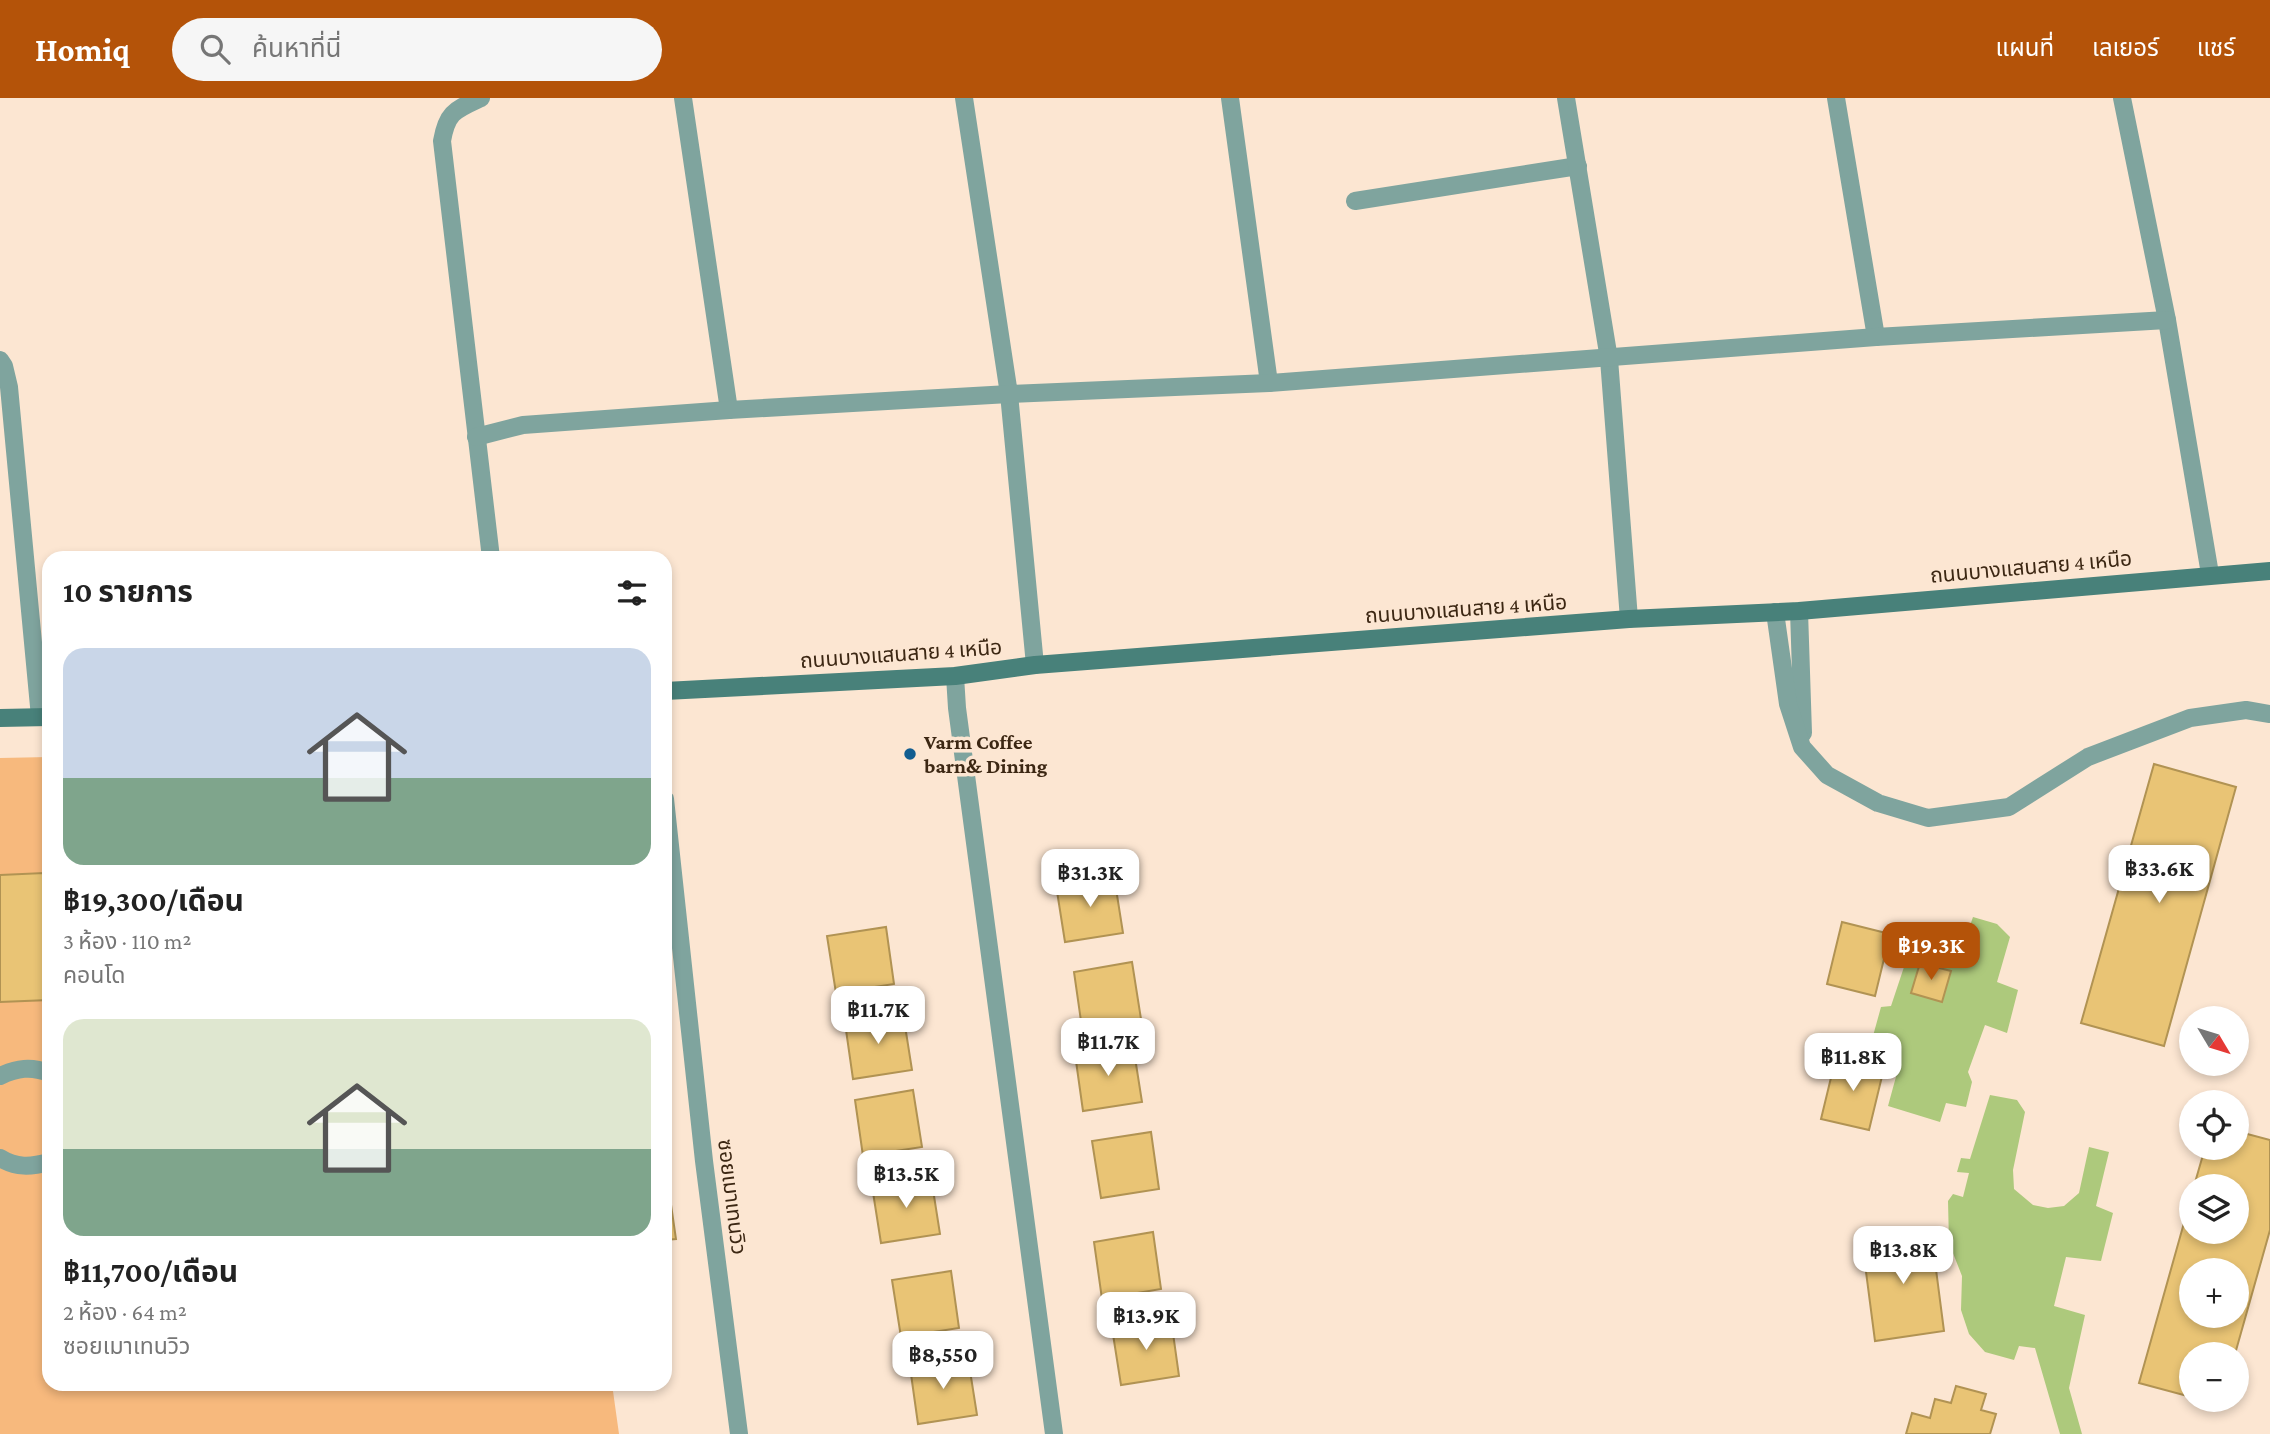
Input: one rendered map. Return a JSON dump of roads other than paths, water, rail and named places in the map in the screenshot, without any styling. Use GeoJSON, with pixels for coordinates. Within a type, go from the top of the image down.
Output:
{"type":"FeatureCollection","features":[{"type":"Feature","properties":{"kind":"street"},"geometry":{"type":"LineString","coordinates":[[481,98],[457,109],[445,124],[442,141],[491,551]]}},
{"type":"Feature","properties":{"kind":"street"},"geometry":{"type":"LineString","coordinates":[[683,98],[729,410]]}},
{"type":"Feature","properties":{"kind":"street"},"geometry":{"type":"LineString","coordinates":[[964,98],[1009,394],[1035,666]]}},
{"type":"Feature","properties":{"kind":"street"},"geometry":{"type":"LineString","coordinates":[[1230,98],[1269,383]]}},
{"type":"Feature","properties":{"kind":"street"},"geometry":{"type":"LineString","coordinates":[[1566,98],[1609,359],[1629,619]]}},
{"type":"Feature","properties":{"kind":"street"},"geometry":{"type":"LineString","coordinates":[[1836,98],[1876,337]]}},
{"type":"Feature","properties":{"kind":"street"},"geometry":{"type":"LineString","coordinates":[[2122,98],[2167,320],[2210,574]]}},
{"type":"Feature","properties":{"kind":"street"},"geometry":{"type":"LineString","coordinates":[[1355,201],[1578,166]]}},
{"type":"Feature","properties":{"kind":"street"},"geometry":{"type":"LineString","coordinates":[[476,437],[523,425],[729,410],[1269,383],[1876,337],[2167,320]]}},
{"type":"Feature","properties":{"kind":"street"},"geometry":{"type":"LineString","coordinates":[[0,360],[9,387],[42,690]]}},
{"type":"Feature","properties":{"kind":"street","name":"ถนนบางแสนสาย 4 เหนือ"},"geometry":{"type":"LineString","coordinates":[[672,691],[955,676],[1035,666],[1629,619],[1798,611],[2270,571]]}},
{"type":"Feature","properties":{"kind":"street"},"geometry":{"type":"LineString","coordinates":[[1798,611],[1803,702],[1802,747]]}},
{"type":"Feature","properties":{"kind":"street"},"geometry":{"type":"LineString","coordinates":[[1775,612],[1788,704],[1802,747],[1827,775],[1878,803],[1928,818],[2009,807],[2088,757],[2190,718],[2246,709],[2270,714]]}},
{"type":"Feature","properties":{"kind":"street"},"geometry":{"type":"LineString","coordinates":[[955,676],[957,708],[1054,1434]]}},
{"type":"Feature","properties":{"kind":"street"},"geometry":{"type":"LineString","coordinates":[[0,718],[42,717]]}},
{"type":"Feature","properties":{"kind":"street","name":"ซอยเมาเทนวิว"},"geometry":{"type":"LineString","coordinates":[[672,864],[704,1161],[739,1434]]}},
{"type":"Feature","properties":{"kind":"street"},"geometry":{"type":"LineString","coordinates":[[0,1076],[13,1070],[30,1068],[42,1071]]}},
{"type":"Feature","properties":{"kind":"street"},"geometry":{"type":"LineString","coordinates":[[0,1158],[18,1166],[42,1164]]}},
{"type":"Feature","properties":{"kind":"place","name":"Varm Coffee barn& Dining"},"geometry":{"type":"Point","coordinates":[910,754]}}]}
